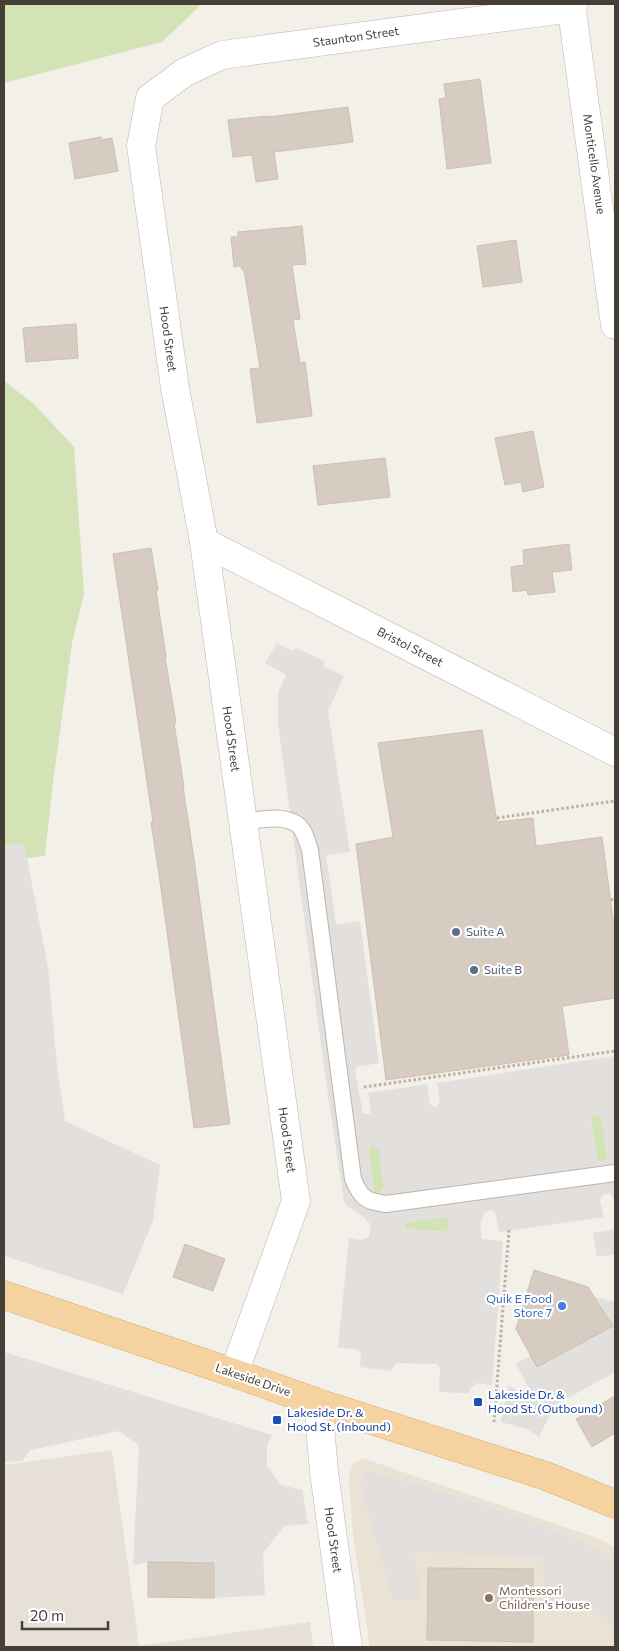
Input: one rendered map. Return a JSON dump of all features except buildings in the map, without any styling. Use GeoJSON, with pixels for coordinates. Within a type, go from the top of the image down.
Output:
{"type":"FeatureCollection","features":[{"type":"Feature","properties":{"kind":"main road","name":"Lakeside Drive"},"geometry":{"type":"LineString","coordinates":[[4,1296],[318,1403],[546,1476],[615,1504]]}},
{"type":"Feature","properties":{"kind":"street","name":"Staunton Street"},"geometry":{"type":"LineString","coordinates":[[150,98],[185,72],[222,55],[572,6]]}},
{"type":"Feature","properties":{"kind":"street","name":"Monticello Avenue"},"geometry":{"type":"LineString","coordinates":[[572,6],[615,325]]}},
{"type":"Feature","properties":{"kind":"street","name":"Hood Street"},"geometry":{"type":"LineString","coordinates":[[150,98],[141,146],[175,388],[204,542],[296,1201],[234,1373]]}},
{"type":"Feature","properties":{"kind":"street","name":"Bristol Street"},"geometry":{"type":"LineString","coordinates":[[204,542],[615,752]]}},
{"type":"Feature","properties":{"kind":"street","name":"Hood Street"},"geometry":{"type":"LineString","coordinates":[[318,1403],[324,1472],[348,1647]]}},
{"type":"Feature","properties":{"kind":"lane"},"geometry":{"type":"LineString","coordinates":[[243,822],[271,819],[284,820],[298,825],[305,835],[310,850],[353,1179],[359,1194],[372,1202],[386,1204],[615,1173]]}},
{"type":"Feature","properties":{"kind":"path"},"geometry":{"type":"LineString","coordinates":[[497,818],[615,801]]}},
{"type":"Feature","properties":{"kind":"path"},"geometry":{"type":"LineString","coordinates":[[358,1088],[615,1051]]}},
{"type":"Feature","properties":{"kind":"path"},"geometry":{"type":"LineString","coordinates":[[494,1422],[509,1230]]}},
{"type":"Feature","properties":{"kind":"shaded area"},"geometry":{"type":"Polygon","coordinates":[[[277,643],[292,651],[297,648],[324,661],[324,666],[344,676],[328,711],[350,852],[326,855],[336,925],[360,921],[379,1063],[357,1067],[355,1071],[363,1114],[371,1112],[368,1093],[427,1084],[430,1104],[435,1107],[440,1103],[437,1083],[615,1056],[615,1208],[611,1193],[604,1194],[600,1200],[604,1217],[499,1232],[495,1212],[490,1210],[485,1212],[480,1224],[482,1239],[503,1241],[492,1385],[477,1383],[468,1393],[439,1392],[440,1368],[437,1364],[395,1363],[392,1371],[360,1367],[361,1356],[359,1350],[338,1347],[349,1238],[361,1240],[369,1237],[371,1225],[365,1218],[347,1206],[344,1201],[278,724],[278,693],[286,675],[265,663],[277,643]],[[595,1115],[591,1120],[597,1159],[602,1163],[607,1156],[602,1118],[595,1115]],[[372,1146],[368,1151],[374,1191],[379,1194],[384,1188],[379,1149],[372,1146]],[[445,1217],[407,1222],[404,1226],[406,1229],[445,1232],[449,1229],[450,1220],[445,1217]]]}},
{"type":"Feature","properties":{"kind":"shaded area"},"geometry":{"type":"Polygon","coordinates":[[[24,843],[48,967],[57,1066],[65,1121],[160,1165],[153,1221],[123,1294],[4,1256],[4,845],[24,843]]]}},
{"type":"Feature","properties":{"kind":"shaded area"},"geometry":{"type":"Polygon","coordinates":[[[615,1229],[615,1254],[597,1257],[593,1233],[615,1229]]]}},
{"type":"Feature","properties":{"kind":"shaded area"},"geometry":{"type":"Polygon","coordinates":[[[596,1297],[615,1302],[615,1372],[554,1406],[539,1437],[527,1429],[501,1422],[508,1386],[520,1391],[530,1390],[516,1364],[531,1355],[537,1367],[613,1326],[596,1297]]]}},
{"type":"Feature","properties":{"kind":"shaded area"},"geometry":{"type":"Polygon","coordinates":[[[4,1352],[272,1435],[267,1445],[267,1466],[281,1485],[302,1490],[308,1524],[284,1526],[263,1553],[265,1595],[214,1598],[214,1563],[148,1562],[133,1565],[139,1446],[119,1431],[31,1450],[22,1461],[4,1462],[4,1352]]]}},
{"type":"Feature","properties":{"kind":"shaded area"},"geometry":{"type":"Polygon","coordinates":[[[112,1450],[139,1646],[310,1622],[313,1647],[4,1647],[4,1465],[112,1450]]]}},
{"type":"Feature","properties":{"kind":"shaded area","name":"Montessori Children's House"},"geometry":{"type":"Polygon","coordinates":[[[362,1458],[600,1539],[615,1548],[615,1647],[370,1647],[353,1534],[349,1480],[352,1465],[362,1458]]]}},
{"type":"Feature","properties":{"kind":"shaded area"},"geometry":{"type":"Polygon","coordinates":[[[369,1471],[467,1499],[522,1518],[582,1542],[615,1560],[615,1628],[585,1599],[545,1606],[542,1557],[415,1552],[420,1600],[393,1600],[360,1484],[369,1471]]]}},
{"type":"Feature","properties":{"kind":"green space"},"geometry":{"type":"Polygon","coordinates":[[[4,4],[202,4],[162,42],[4,83],[4,4]]]}},
{"type":"Feature","properties":{"kind":"green space"},"geometry":{"type":"Polygon","coordinates":[[[4,381],[34,404],[74,447],[84,594],[72,643],[45,856],[4,861],[4,381]]]}},
{"type":"Feature","properties":{"kind":"green space"},"geometry":{"type":"Polygon","coordinates":[[[595,1115],[602,1118],[607,1157],[602,1163],[597,1160],[591,1119],[595,1115]]]}},
{"type":"Feature","properties":{"kind":"green space"},"geometry":{"type":"Polygon","coordinates":[[[372,1146],[379,1149],[384,1188],[379,1194],[374,1191],[368,1151],[372,1146]]]}},
{"type":"Feature","properties":{"kind":"green space"},"geometry":{"type":"Polygon","coordinates":[[[445,1217],[450,1220],[449,1229],[445,1232],[406,1229],[404,1226],[407,1222],[445,1217]]]}},
{"type":"Feature","properties":{"kind":"place","name":"Suite A"},"geometry":{"type":"Point","coordinates":[456,932]}},
{"type":"Feature","properties":{"kind":"place","name":"Suite B"},"geometry":{"type":"Point","coordinates":[474,970]}},
{"type":"Feature","properties":{"kind":"place","name":"Quik E Food Store 7"},"geometry":{"type":"Point","coordinates":[562,1306]}},
{"type":"Feature","properties":{"kind":"place","name":"Lakeside Dr. & Hood St. (Outbound)"},"geometry":{"type":"Point","coordinates":[478,1402]}},
{"type":"Feature","properties":{"kind":"place","name":"Lakeside Dr. & Hood St. (Inbound)"},"geometry":{"type":"Point","coordinates":[277,1420]}},
{"type":"Feature","properties":{"kind":"place","name":"Montessori Children's House"},"geometry":{"type":"Point","coordinates":[489,1598]}}]}
